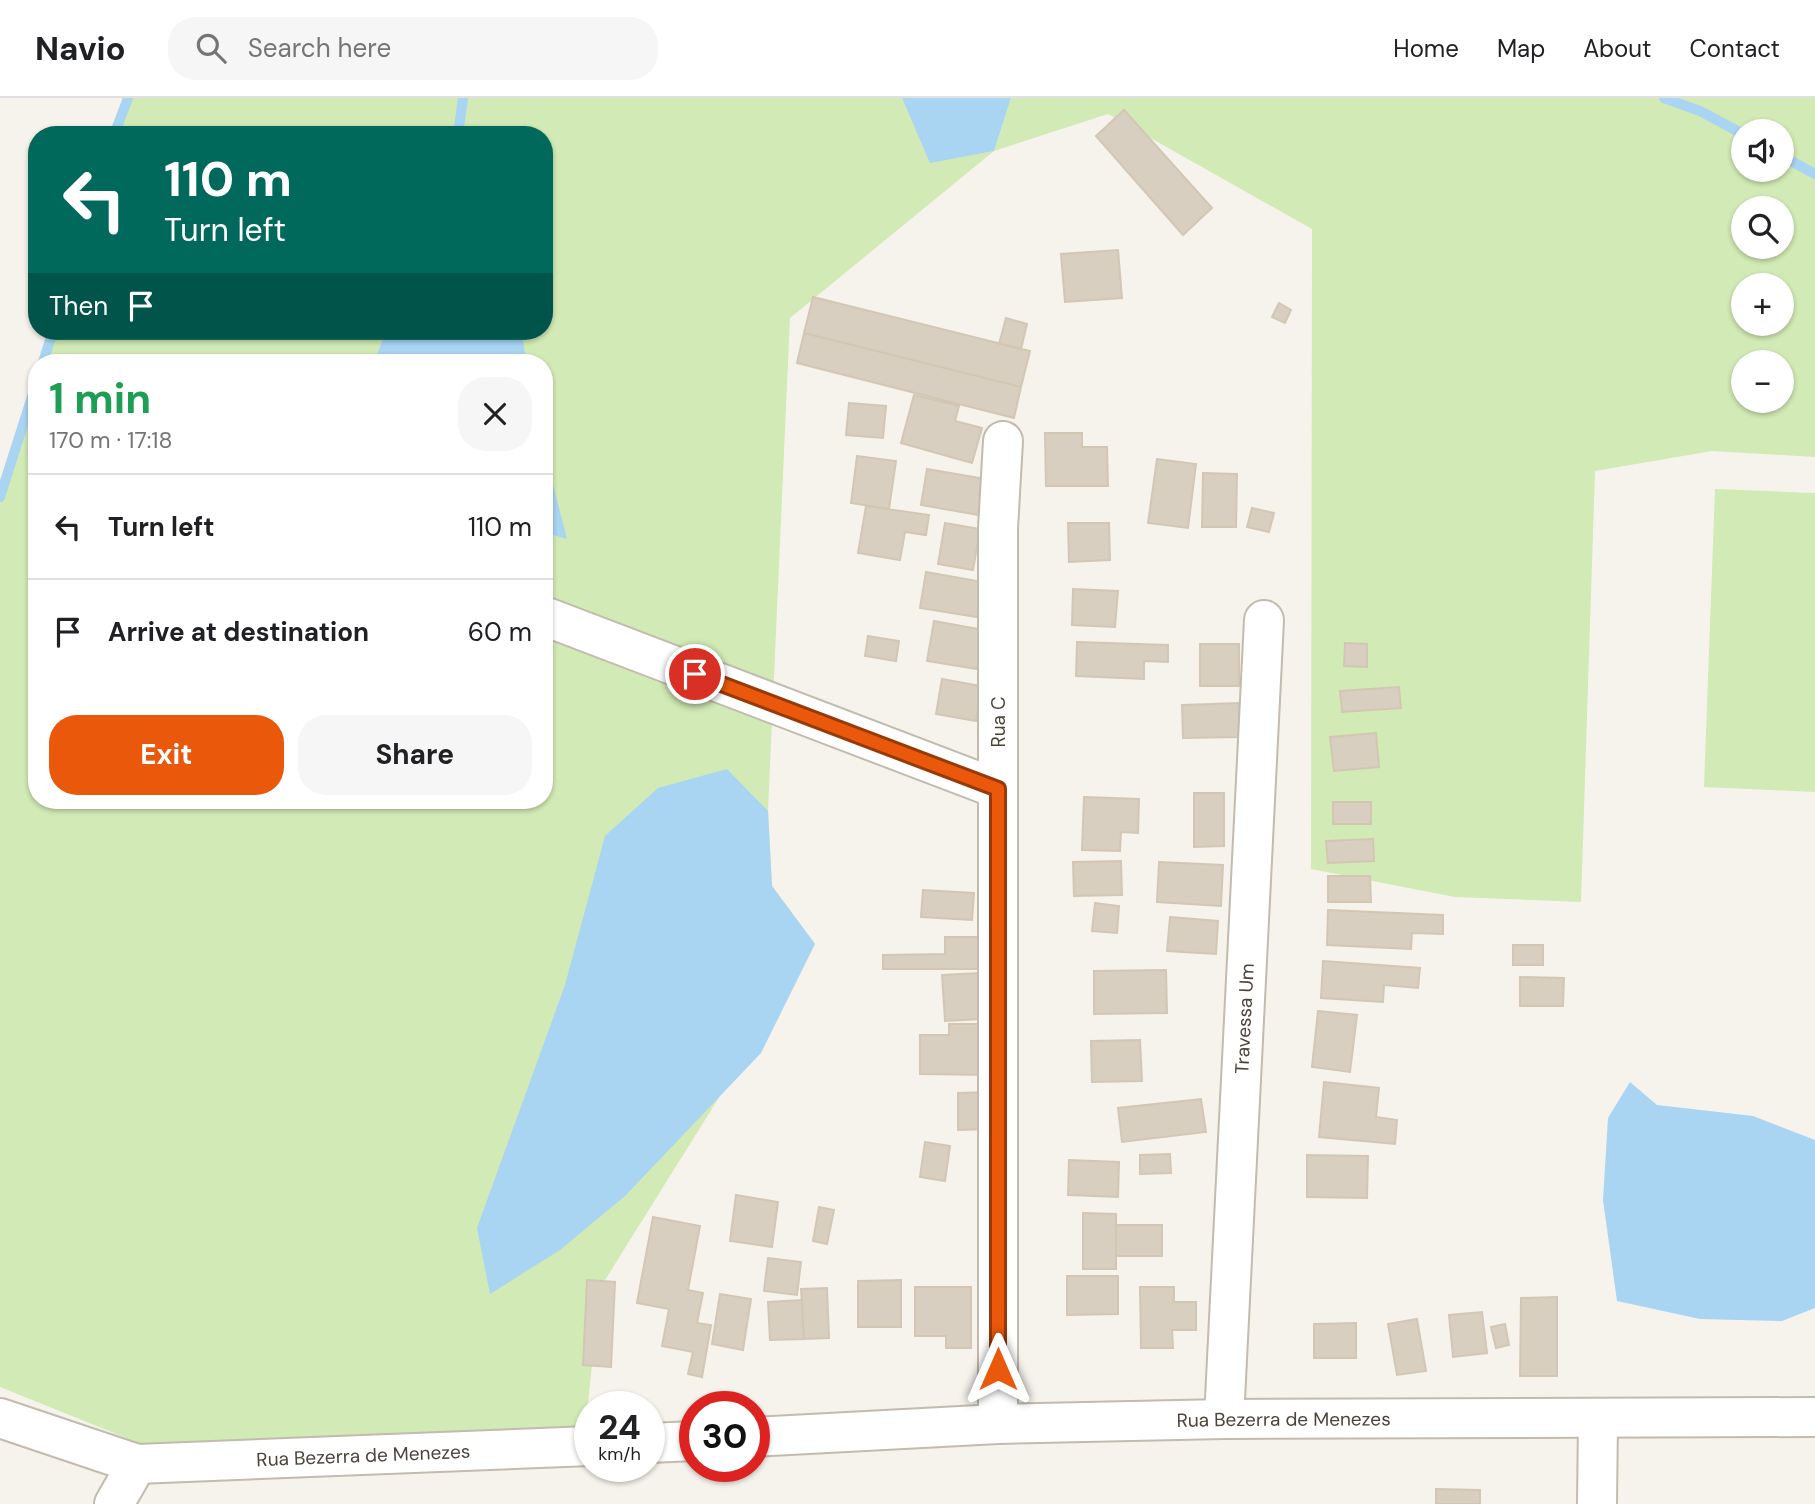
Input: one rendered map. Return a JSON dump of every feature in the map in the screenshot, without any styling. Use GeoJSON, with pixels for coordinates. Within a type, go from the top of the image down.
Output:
{"type":"FeatureCollection","features":[{"type":"Feature","properties":{"kind":"street","name":"Rua C"},"geometry":{"type":"LineString","coordinates":[[998,1424],[998,528],[1003,441]]}},
{"type":"Feature","properties":{"kind":"street"},"geometry":{"type":"LineString","coordinates":[[553,619],[998,789]]}},
{"type":"Feature","properties":{"kind":"street","name":"Travessa Um"},"geometry":{"type":"LineString","coordinates":[[1224,1419],[1264,620]]}},
{"type":"Feature","properties":{"kind":"street","name":"Rua Bezerra de Menezes"},"geometry":{"type":"LineString","coordinates":[[770,1436],[998,1424],[1224,1419],[1598,1420],[1815,1417]]}},
{"type":"Feature","properties":{"kind":"street"},"geometry":{"type":"LineString","coordinates":[[0,1418],[137,1464],[114,1504]]}},
{"type":"Feature","properties":{"kind":"street"},"geometry":{"type":"LineString","coordinates":[[1597,1504],[1598,1420]]}},
{"type":"Feature","properties":{"kind":"street","name":"Rua Bezerra de Menezes"},"geometry":{"type":"LineString","coordinates":[[137,1464],[574,1447]]}},
{"type":"Feature","properties":{"kind":"green space"},"geometry":{"type":"Polygon","coordinates":[[[128,98],[902,98],[931,162],[994,151],[790,318],[768,811],[772,886],[815,944],[600,1288],[589,1391],[574,1391],[574,1433],[166,1454],[0,1387],[0,497],[28,409],[28,809],[553,809],[553,354],[46,354],[50,340],[553,340],[553,126],[117,126],[128,98]]]}},
{"type":"Feature","properties":{"kind":"green space"},"geometry":{"type":"Polygon","coordinates":[[[1011,98],[1815,98],[1815,457],[1712,451],[1595,471],[1581,902],[1455,897],[1311,869],[1312,229],[1108,114],[994,151],[1011,98]]]}},
{"type":"Feature","properties":{"kind":"green space"},"geometry":{"type":"Polygon","coordinates":[[[1715,489],[1815,493],[1815,792],[1704,787],[1715,489]]]}},
{"type":"Feature","properties":{"kind":"water"},"geometry":{"type":"Polygon","coordinates":[[[902,98],[1011,98],[994,151],[930,163],[902,98]]]}},
{"type":"Feature","properties":{"kind":"water"},"geometry":{"type":"Polygon","coordinates":[[[383,340],[523,340],[525,354],[377,354],[383,340]]]}},
{"type":"Feature","properties":{"kind":"water"},"geometry":{"type":"Polygon","coordinates":[[[553,485],[567,539],[553,535],[553,485]]]}},
{"type":"Feature","properties":{"kind":"water"},"geometry":{"type":"Polygon","coordinates":[[[727,769],[768,811],[772,886],[815,944],[761,1053],[625,1196],[560,1250],[490,1294],[477,1228],[565,985],[605,836],[658,788],[727,769]]]}},
{"type":"Feature","properties":{"kind":"water"},"geometry":{"type":"Polygon","coordinates":[[[1630,1082],[1657,1105],[1753,1116],[1815,1140],[1815,1308],[1782,1321],[1700,1319],[1617,1301],[1603,1200],[1608,1118],[1630,1082]]]}},
{"type":"Feature","properties":{"kind":"building"},"geometry":{"type":"Polygon","coordinates":[[[1124,110],[1212,208],[1183,235],[1096,136],[1124,110]]]}},
{"type":"Feature","properties":{"kind":"building"},"geometry":{"type":"Polygon","coordinates":[[[1118,250],[1122,298],[1065,302],[1061,254],[1118,250]]]}},
{"type":"Feature","properties":{"kind":"building"},"geometry":{"type":"Polygon","coordinates":[[[813,297],[1030,351],[1021,387],[804,333],[813,297]]]}},
{"type":"Feature","properties":{"kind":"building"},"geometry":{"type":"Polygon","coordinates":[[[1279,303],[1291,310],[1285,323],[1272,317],[1279,303]]]}},
{"type":"Feature","properties":{"kind":"building"},"geometry":{"type":"Polygon","coordinates":[[[1006,318],[1027,324],[1021,349],[999,344],[1006,318]]]}},
{"type":"Feature","properties":{"kind":"building"},"geometry":{"type":"Polygon","coordinates":[[[804,333],[1021,387],[1014,418],[797,363],[804,333]]]}},
{"type":"Feature","properties":{"kind":"building"},"geometry":{"type":"Polygon","coordinates":[[[914,395],[959,406],[955,421],[982,428],[972,463],[901,443],[914,395]]]}},
{"type":"Feature","properties":{"kind":"building"},"geometry":{"type":"Polygon","coordinates":[[[849,403],[886,406],[883,438],[846,435],[849,403]]]}},
{"type":"Feature","properties":{"kind":"building"},"geometry":{"type":"Polygon","coordinates":[[[1045,433],[1082,433],[1082,447],[1107,447],[1108,486],[1046,486],[1045,433]]]}},
{"type":"Feature","properties":{"kind":"building"},"geometry":{"type":"Polygon","coordinates":[[[857,456],[896,461],[889,509],[851,503],[857,456]]]}},
{"type":"Feature","properties":{"kind":"building"},"geometry":{"type":"Polygon","coordinates":[[[1157,459],[1196,464],[1188,528],[1148,523],[1157,459]]]}},
{"type":"Feature","properties":{"kind":"building"},"geometry":{"type":"Polygon","coordinates":[[[927,469],[986,479],[979,515],[921,505],[927,469]]]}},
{"type":"Feature","properties":{"kind":"building"},"geometry":{"type":"Polygon","coordinates":[[[1203,473],[1237,474],[1236,527],[1202,527],[1203,473]]]}},
{"type":"Feature","properties":{"kind":"building"},"geometry":{"type":"Polygon","coordinates":[[[866,506],[929,515],[926,535],[905,532],[900,560],[858,553],[866,506]]]}},
{"type":"Feature","properties":{"kind":"building"},"geometry":{"type":"Polygon","coordinates":[[[1252,508],[1274,513],[1269,532],[1247,527],[1252,508]]]}},
{"type":"Feature","properties":{"kind":"building"},"geometry":{"type":"Polygon","coordinates":[[[945,523],[980,529],[973,570],[938,564],[945,523]]]}},
{"type":"Feature","properties":{"kind":"building"},"geometry":{"type":"Polygon","coordinates":[[[1068,523],[1109,523],[1110,560],[1069,562],[1068,523]]]}},
{"type":"Feature","properties":{"kind":"building"},"geometry":{"type":"Polygon","coordinates":[[[926,572],[983,582],[977,617],[920,608],[926,572]]]}},
{"type":"Feature","properties":{"kind":"building"},"geometry":{"type":"Polygon","coordinates":[[[1073,589],[1118,591],[1115,627],[1072,625],[1073,589]]]}},
{"type":"Feature","properties":{"kind":"building"},"geometry":{"type":"Polygon","coordinates":[[[934,621],[984,630],[977,669],[927,661],[934,621]]]}},
{"type":"Feature","properties":{"kind":"building"},"geometry":{"type":"Polygon","coordinates":[[[868,636],[899,641],[896,661],[865,656],[868,636]]]}},
{"type":"Feature","properties":{"kind":"building"},"geometry":{"type":"Polygon","coordinates":[[[1077,642],[1168,645],[1168,662],[1144,661],[1144,679],[1076,676],[1077,642]]]}},
{"type":"Feature","properties":{"kind":"building"},"geometry":{"type":"Polygon","coordinates":[[[1345,643],[1367,644],[1367,667],[1344,666],[1345,643]]]}},
{"type":"Feature","properties":{"kind":"building"},"geometry":{"type":"Polygon","coordinates":[[[1200,644],[1239,644],[1239,686],[1200,686],[1200,644]]]}},
{"type":"Feature","properties":{"kind":"building"},"geometry":{"type":"Polygon","coordinates":[[[942,679],[981,686],[976,721],[936,714],[942,679]]]}},
{"type":"Feature","properties":{"kind":"building"},"geometry":{"type":"Polygon","coordinates":[[[1399,687],[1401,708],[1342,712],[1340,691],[1399,687]]]}},
{"type":"Feature","properties":{"kind":"building"},"geometry":{"type":"Polygon","coordinates":[[[1239,703],[1240,737],[1183,738],[1182,705],[1239,703]]]}},
{"type":"Feature","properties":{"kind":"building"},"geometry":{"type":"Polygon","coordinates":[[[1376,733],[1379,767],[1334,771],[1330,737],[1376,733]]]}},
{"type":"Feature","properties":{"kind":"building"},"geometry":{"type":"Polygon","coordinates":[[[1194,793],[1224,793],[1224,846],[1194,847],[1194,793]]]}},
{"type":"Feature","properties":{"kind":"building"},"geometry":{"type":"Polygon","coordinates":[[[1084,797],[1139,799],[1138,833],[1121,832],[1120,851],[1082,850],[1084,797]]]}},
{"type":"Feature","properties":{"kind":"building"},"geometry":{"type":"Polygon","coordinates":[[[1333,802],[1371,802],[1371,824],[1333,824],[1333,802]]]}},
{"type":"Feature","properties":{"kind":"building"},"geometry":{"type":"Polygon","coordinates":[[[1373,839],[1374,861],[1328,863],[1326,841],[1373,839]]]}},
{"type":"Feature","properties":{"kind":"building"},"geometry":{"type":"Polygon","coordinates":[[[1121,861],[1122,895],[1074,896],[1073,862],[1121,861]]]}},
{"type":"Feature","properties":{"kind":"building"},"geometry":{"type":"Polygon","coordinates":[[[1159,862],[1223,865],[1221,906],[1157,902],[1159,862]]]}},
{"type":"Feature","properties":{"kind":"building"},"geometry":{"type":"Polygon","coordinates":[[[1328,876],[1370,876],[1371,902],[1328,902],[1328,876]]]}},
{"type":"Feature","properties":{"kind":"building"},"geometry":{"type":"Polygon","coordinates":[[[923,890],[974,893],[972,920],[921,917],[923,890]]]}},
{"type":"Feature","properties":{"kind":"building"},"geometry":{"type":"Polygon","coordinates":[[[1095,903],[1119,906],[1117,933],[1092,931],[1095,903]]]}},
{"type":"Feature","properties":{"kind":"building"},"geometry":{"type":"Polygon","coordinates":[[[1328,910],[1443,915],[1443,934],[1412,933],[1411,949],[1327,945],[1328,910]]]}},
{"type":"Feature","properties":{"kind":"building"},"geometry":{"type":"Polygon","coordinates":[[[1170,917],[1218,921],[1216,954],[1167,951],[1170,917]]]}},
{"type":"Feature","properties":{"kind":"building"},"geometry":{"type":"Polygon","coordinates":[[[945,937],[990,937],[990,969],[883,969],[883,955],[945,954],[945,937]]]}},
{"type":"Feature","properties":{"kind":"building"},"geometry":{"type":"Polygon","coordinates":[[[1513,945],[1543,945],[1543,965],[1513,965],[1513,945]]]}},
{"type":"Feature","properties":{"kind":"building"},"geometry":{"type":"Polygon","coordinates":[[[1323,961],[1420,968],[1418,988],[1384,985],[1383,1002],[1321,998],[1323,961]]]}},
{"type":"Feature","properties":{"kind":"building"},"geometry":{"type":"Polygon","coordinates":[[[1166,970],[1167,1013],[1094,1014],[1094,971],[1166,970]]]}},
{"type":"Feature","properties":{"kind":"building"},"geometry":{"type":"Polygon","coordinates":[[[980,973],[982,1019],[945,1021],[942,975],[980,973]]]}},
{"type":"Feature","properties":{"kind":"building"},"geometry":{"type":"Polygon","coordinates":[[[1520,977],[1564,978],[1563,1006],[1520,1006],[1520,977]]]}},
{"type":"Feature","properties":{"kind":"building"},"geometry":{"type":"Polygon","coordinates":[[[1318,1011],[1357,1015],[1350,1072],[1312,1067],[1318,1011]]]}},
{"type":"Feature","properties":{"kind":"building"},"geometry":{"type":"Polygon","coordinates":[[[949,1024],[990,1024],[990,1075],[920,1074],[920,1035],[949,1035],[949,1024]]]}},
{"type":"Feature","properties":{"kind":"building"},"geometry":{"type":"Polygon","coordinates":[[[1140,1040],[1142,1081],[1092,1082],[1091,1041],[1140,1040]]]}},
{"type":"Feature","properties":{"kind":"building"},"geometry":{"type":"Polygon","coordinates":[[[1324,1082],[1379,1088],[1376,1117],[1397,1120],[1395,1144],[1319,1137],[1324,1082]]]}},
{"type":"Feature","properties":{"kind":"building"},"geometry":{"type":"Polygon","coordinates":[[[989,1092],[989,1129],[958,1130],[958,1093],[989,1092]]]}},
{"type":"Feature","properties":{"kind":"building"},"geometry":{"type":"Polygon","coordinates":[[[1201,1099],[1206,1132],[1122,1142],[1118,1108],[1201,1099]]]}},
{"type":"Feature","properties":{"kind":"building"},"geometry":{"type":"Polygon","coordinates":[[[925,1142],[950,1146],[945,1181],[920,1177],[925,1142]]]}},
{"type":"Feature","properties":{"kind":"building"},"geometry":{"type":"Polygon","coordinates":[[[1170,1154],[1171,1173],[1140,1174],[1140,1155],[1170,1154]]]}},
{"type":"Feature","properties":{"kind":"building"},"geometry":{"type":"Polygon","coordinates":[[[1307,1155],[1368,1156],[1367,1198],[1307,1197],[1307,1155]]]}},
{"type":"Feature","properties":{"kind":"building"},"geometry":{"type":"Polygon","coordinates":[[[1069,1160],[1119,1162],[1118,1197],[1068,1195],[1069,1160]]]}},
{"type":"Feature","properties":{"kind":"building"},"geometry":{"type":"Polygon","coordinates":[[[736,1195],[778,1202],[772,1247],[730,1241],[736,1195]]]}},
{"type":"Feature","properties":{"kind":"building"},"geometry":{"type":"Polygon","coordinates":[[[819,1207],[834,1210],[827,1244],[813,1241],[819,1207]]]}},
{"type":"Feature","properties":{"kind":"building"},"geometry":{"type":"Polygon","coordinates":[[[1083,1213],[1116,1214],[1116,1269],[1083,1269],[1083,1213]]]}},
{"type":"Feature","properties":{"kind":"building"},"geometry":{"type":"Polygon","coordinates":[[[653,1217],[700,1226],[688,1290],[703,1293],[697,1323],[711,1325],[702,1377],[688,1374],[693,1352],[662,1346],[669,1309],[637,1303],[653,1217]]]}},
{"type":"Feature","properties":{"kind":"building"},"geometry":{"type":"Polygon","coordinates":[[[1116,1225],[1162,1225],[1162,1256],[1116,1256],[1116,1225]]]}},
{"type":"Feature","properties":{"kind":"building"},"geometry":{"type":"Polygon","coordinates":[[[768,1258],[801,1262],[797,1295],[764,1291],[768,1258]]]}},
{"type":"Feature","properties":{"kind":"building"},"geometry":{"type":"Polygon","coordinates":[[[1067,1276],[1118,1276],[1118,1314],[1067,1315],[1067,1276]]]}},
{"type":"Feature","properties":{"kind":"building"},"geometry":{"type":"Polygon","coordinates":[[[587,1280],[615,1282],[611,1367],[583,1365],[587,1280]]]}},
{"type":"Feature","properties":{"kind":"building"},"geometry":{"type":"Polygon","coordinates":[[[901,1280],[901,1327],[858,1327],[858,1281],[901,1280]]]}},
{"type":"Feature","properties":{"kind":"building"},"geometry":{"type":"Polygon","coordinates":[[[915,1287],[971,1287],[971,1348],[946,1348],[946,1336],[915,1336],[915,1287]]]}},
{"type":"Feature","properties":{"kind":"building"},"geometry":{"type":"Polygon","coordinates":[[[1140,1287],[1174,1287],[1174,1302],[1196,1302],[1196,1330],[1172,1330],[1173,1348],[1141,1348],[1140,1287]]]}},
{"type":"Feature","properties":{"kind":"building"},"geometry":{"type":"Polygon","coordinates":[[[827,1288],[829,1338],[804,1339],[801,1289],[827,1288]]]}},
{"type":"Feature","properties":{"kind":"building"},"geometry":{"type":"Polygon","coordinates":[[[720,1294],[751,1299],[743,1350],[712,1344],[720,1294]]]}},
{"type":"Feature","properties":{"kind":"building"},"geometry":{"type":"Polygon","coordinates":[[[1557,1297],[1557,1376],[1520,1376],[1521,1298],[1557,1297]]]}},
{"type":"Feature","properties":{"kind":"building"},"geometry":{"type":"Polygon","coordinates":[[[802,1300],[804,1339],[770,1340],[768,1302],[802,1300]]]}},
{"type":"Feature","properties":{"kind":"building"},"geometry":{"type":"Polygon","coordinates":[[[1482,1312],[1487,1353],[1453,1357],[1449,1315],[1482,1312]]]}},
{"type":"Feature","properties":{"kind":"building"},"geometry":{"type":"Polygon","coordinates":[[[1417,1319],[1426,1371],[1397,1375],[1388,1324],[1417,1319]]]}},
{"type":"Feature","properties":{"kind":"building"},"geometry":{"type":"Polygon","coordinates":[[[1356,1323],[1356,1358],[1314,1358],[1314,1324],[1356,1323]]]}},
{"type":"Feature","properties":{"kind":"building"},"geometry":{"type":"Polygon","coordinates":[[[1505,1324],[1509,1345],[1496,1348],[1491,1327],[1505,1324]]]}},
{"type":"Feature","properties":{"kind":"building"},"geometry":{"type":"Polygon","coordinates":[[[1436,1489],[1480,1490],[1480,1504],[1436,1504],[1436,1489]]]}},
{"type":"Feature","properties":{"kind":"waterway"},"geometry":{"type":"LineString","coordinates":[[117,126],[128,98]]}},
{"type":"Feature","properties":{"kind":"waterway"},"geometry":{"type":"LineString","coordinates":[[459,126],[463,98]]}},
{"type":"Feature","properties":{"kind":"waterway"},"geometry":{"type":"LineString","coordinates":[[1664,98],[1700,111],[1731,128]]}},
{"type":"Feature","properties":{"kind":"waterway"},"geometry":{"type":"LineString","coordinates":[[1794,163],[1815,174]]}},
{"type":"Feature","properties":{"kind":"waterway"},"geometry":{"type":"LineString","coordinates":[[46,354],[50,340]]}},
{"type":"Feature","properties":{"kind":"waterway"},"geometry":{"type":"LineString","coordinates":[[0,497],[28,409]]}},
{"type":"Feature","properties":{"kind":"route"},"geometry":{"type":"LineString","coordinates":[[695,674],[998,789],[998,1369]]}}]}
